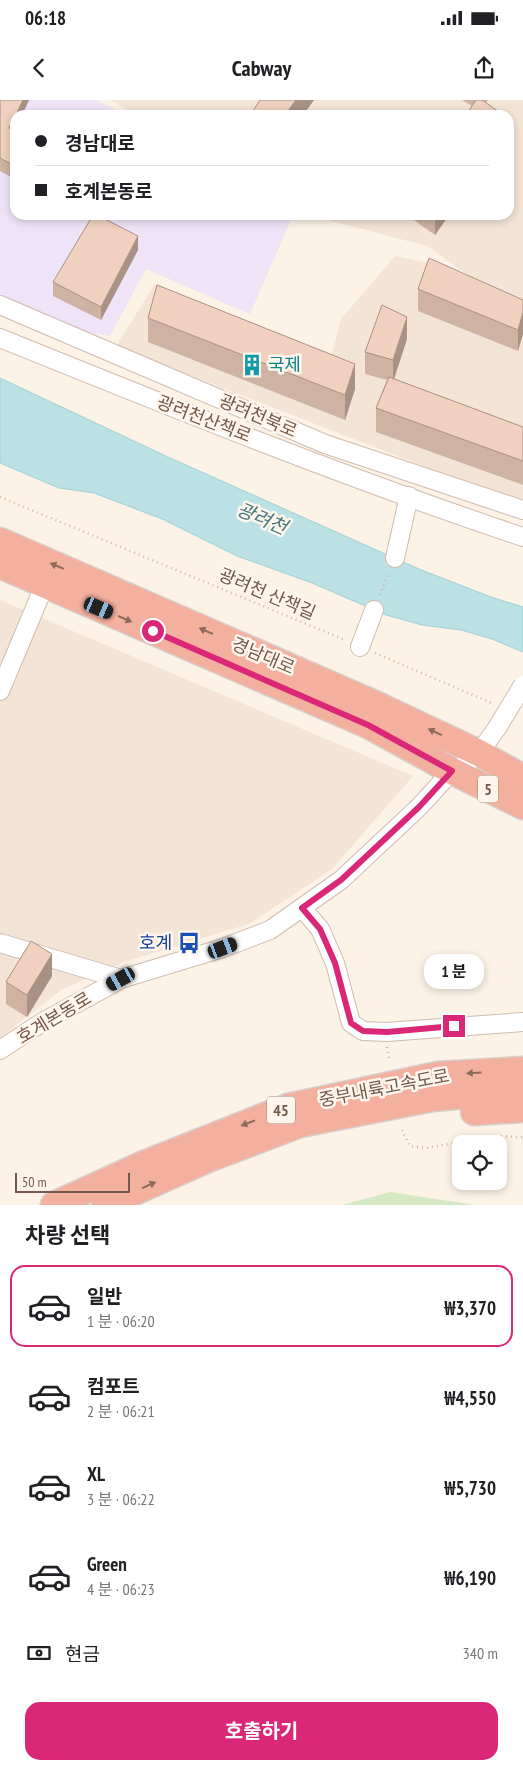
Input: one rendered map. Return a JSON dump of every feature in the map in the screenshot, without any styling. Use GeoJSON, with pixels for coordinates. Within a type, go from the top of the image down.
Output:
{"type":"FeatureCollection","features":[{"type":"Feature","properties":{"kind":"highway","name":"경남대로"},"geometry":{"type":"LineString","coordinates":[[0,541],[375,704],[479,753],[523,778]]}},
{"type":"Feature","properties":{"kind":"highway","name":"경남대로"},"geometry":{"type":"LineString","coordinates":[[0,564],[368,725],[452,771],[523,806]]}},
{"type":"Feature","properties":{"kind":"highway","name":"중부내륙고속도로"},"geometry":{"type":"LineString","coordinates":[[54,1205],[144,1164],[288,1107],[438,1075],[523,1070]]}},
{"type":"Feature","properties":{"kind":"highway","name":"중부내륙고속도로"},"geometry":{"type":"LineString","coordinates":[[105,1205],[208,1159],[300,1124],[434,1098],[523,1090]]}},
{"type":"Feature","properties":{"kind":"highway"},"geometry":{"type":"LineString","coordinates":[[208,1159],[314,1132],[451,1113],[523,1109]]}},
{"type":"Feature","properties":{"kind":"street","name":"광려천북로"},"geometry":{"type":"LineString","coordinates":[[0,305],[45,326],[325,444],[523,510]]}},
{"type":"Feature","properties":{"kind":"street","name":"광려천산책로"},"geometry":{"type":"LineString","coordinates":[[0,338],[168,406],[409,496],[523,536]]}},
{"type":"Feature","properties":{"kind":"street"},"geometry":{"type":"LineString","coordinates":[[395,558],[409,496]]}},
{"type":"Feature","properties":{"kind":"street"},"geometry":{"type":"LineString","coordinates":[[0,690],[45,584]]}},
{"type":"Feature","properties":{"kind":"street"},"geometry":{"type":"LineString","coordinates":[[360,646],[374,610]]}},
{"type":"Feature","properties":{"kind":"street","name":"호계본동로"},"geometry":{"type":"LineString","coordinates":[[0,1050],[41,1023],[121,979],[223,948],[270,930],[302,908],[341,880],[419,807],[452,771],[466,764],[479,753],[497,728],[523,685]]}},
{"type":"Feature","properties":{"kind":"street"},"geometry":{"type":"LineString","coordinates":[[302,908],[320,929],[335,963],[351,1023],[363,1031],[387,1032],[523,1022]]}},
{"type":"Feature","properties":{"kind":"street"},"geometry":{"type":"LineString","coordinates":[[0,943],[121,979]]}},
{"type":"Feature","properties":{"kind":"path","name":"광려천 산책길"},"geometry":{"type":"LineString","coordinates":[[0,497],[496,704]]}},
{"type":"Feature","properties":{"kind":"path"},"geometry":{"type":"LineString","coordinates":[[374,610],[395,558]]}},
{"type":"Feature","properties":{"kind":"path"},"geometry":{"type":"LineString","coordinates":[[402,1130],[410,1146],[426,1148],[493,1136],[523,1138]]}},
{"type":"Feature","properties":{"kind":"shaded area"},"geometry":{"type":"Polygon","coordinates":[[[0,100],[97,100],[115,110],[10,110],[10,220],[291,220],[250,314],[146,269],[110,336],[45,326],[0,305],[0,100]]]}},
{"type":"Feature","properties":{"kind":"shaded area"},"geometry":{"type":"Polygon","coordinates":[[[111,100],[523,100],[523,314],[427,246],[328,220],[514,220],[514,110],[128,110],[111,100]]]}},
{"type":"Feature","properties":{"kind":"shaded area"},"geometry":{"type":"Polygon","coordinates":[[[395,256],[435,264],[523,324],[523,505],[116,346],[155,284],[332,354],[341,319],[395,256]]]}},
{"type":"Feature","properties":{"kind":"shaded area"},"geometry":{"type":"Polygon","coordinates":[[[0,600],[413,776],[332,869],[249,924],[124,962],[61,990],[0,1038],[0,600]]]}},
{"type":"Feature","properties":{"kind":"green space"},"geometry":{"type":"Polygon","coordinates":[[[390,1192],[476,1205],[342,1205],[390,1192]]]}},
{"type":"Feature","properties":{"kind":"water","name":"광려천"},"geometry":{"type":"Polygon","coordinates":[[[0,378],[168,457],[419,569],[491,597],[523,607],[523,652],[492,639],[461,630],[422,625],[386,615],[312,583],[237,556],[162,519],[94,493],[59,488],[0,463],[0,378]]]}},
{"type":"Feature","properties":{"kind":"building"},"geometry":{"type":"Polygon","coordinates":[[[0,100],[23,100],[18,110],[10,110],[10,163],[0,158],[0,100]]]}},
{"type":"Feature","properties":{"kind":"building"},"geometry":{"type":"Polygon","coordinates":[[[260,100],[296,100],[289,110],[254,110],[260,100]]]}},
{"type":"Feature","properties":{"kind":"building"},"geometry":{"type":"Polygon","coordinates":[[[476,100],[482,100],[496,110],[469,110],[476,100]]]}},
{"type":"Feature","properties":{"kind":"building"},"geometry":{"type":"Polygon","coordinates":[[[90,220],[107,220],[138,236],[101,307],[53,282],[90,220]]]}},
{"type":"Feature","properties":{"kind":"building"},"geometry":{"type":"Polygon","coordinates":[[[429,258],[523,300],[523,312],[518,330],[418,289],[429,258]]]}},
{"type":"Feature","properties":{"kind":"building"},"geometry":{"type":"Polygon","coordinates":[[[157,285],[355,364],[345,395],[148,318],[157,285]]]}},
{"type":"Feature","properties":{"kind":"building"},"geometry":{"type":"Polygon","coordinates":[[[382,305],[407,317],[393,360],[365,352],[382,305]]]}},
{"type":"Feature","properties":{"kind":"building"},"geometry":{"type":"Polygon","coordinates":[[[389,377],[523,427],[523,461],[376,408],[389,377]]]}},
{"type":"Feature","properties":{"kind":"building"},"geometry":{"type":"Polygon","coordinates":[[[31,941],[52,954],[27,995],[6,982],[31,941]]]}},
{"type":"Feature","properties":{"kind":"place","name":"국제"},"geometry":{"type":"Point","coordinates":[252,365]}},
{"type":"Feature","properties":{"kind":"place","name":"호계"},"geometry":{"type":"Point","coordinates":[189,943]}},
{"type":"Feature","properties":{"kind":"route"},"geometry":{"type":"LineString","coordinates":[[153,631],[368,725],[452,771],[419,807],[341,880],[302,908],[320,929],[335,963],[351,1023],[363,1031],[387,1032],[454,1026]]}}]}
